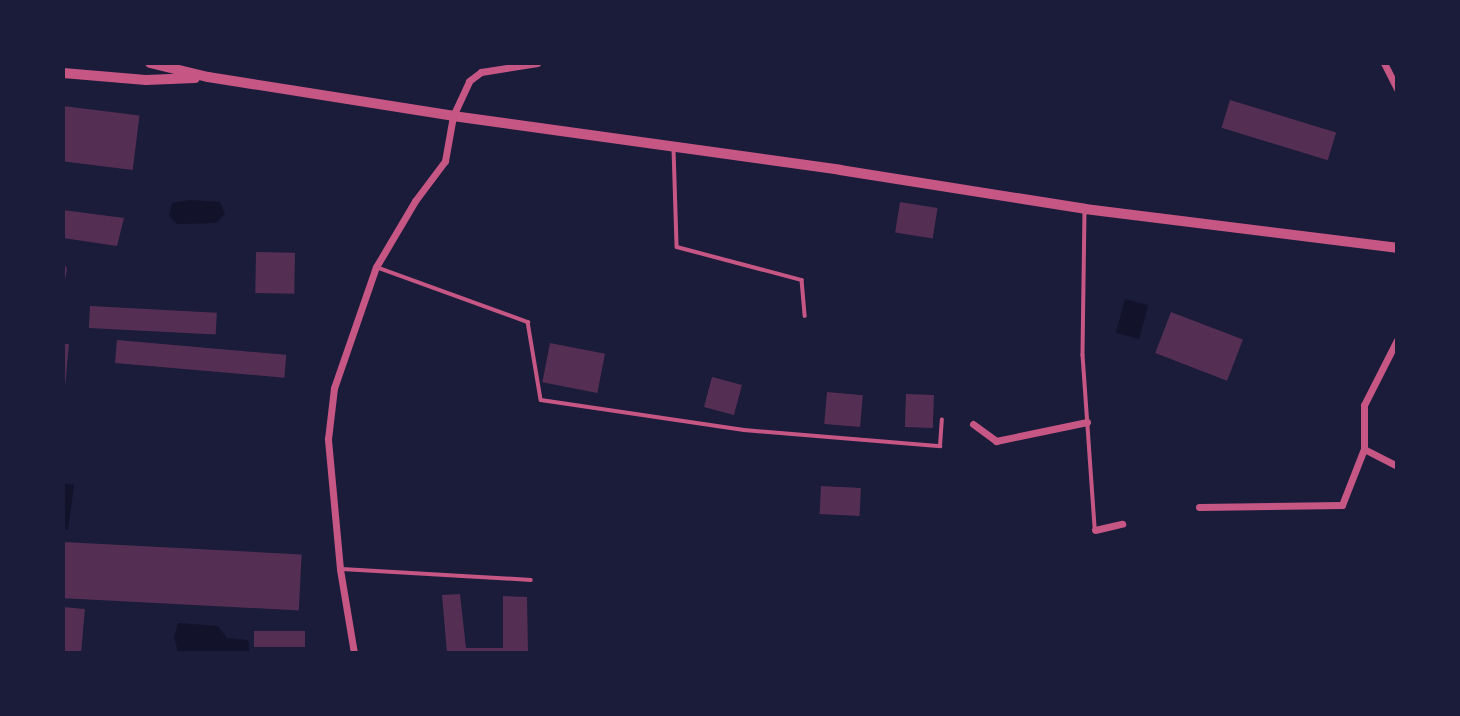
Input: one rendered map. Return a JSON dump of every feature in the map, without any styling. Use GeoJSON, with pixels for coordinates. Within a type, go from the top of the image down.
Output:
{"type":"FeatureCollection","features":[{"type":"Feature","properties":{"kind":"street"},"geometry":{"type":"LineString","coordinates":[[150,63],[208,77],[453,116],[1085,209],[1397,248]]}},
{"type":"Feature","properties":{"kind":"street"},"geometry":{"type":"LineString","coordinates":[[354,653],[340,569],[328,439],[334,388],[376,267],[415,201],[445,161],[453,116],[468,81],[481,72],[537,63]]}},
{"type":"Feature","properties":{"kind":"street"},"geometry":{"type":"LineString","coordinates":[[1384,63],[1397,89]]}},
{"type":"Feature","properties":{"kind":"street"},"geometry":{"type":"LineString","coordinates":[[63,73],[146,80],[208,77]]}},
{"type":"Feature","properties":{"kind":"street"},"geometry":{"type":"LineString","coordinates":[[1199,507],[1342,505],[1364,449],[1364,405],[1397,340]]}},
{"type":"Feature","properties":{"kind":"street"},"geometry":{"type":"LineString","coordinates":[[973,424],[996,441],[1087,422]]}},
{"type":"Feature","properties":{"kind":"street"},"geometry":{"type":"LineString","coordinates":[[1364,449],[1397,466]]}},
{"type":"Feature","properties":{"kind":"street"},"geometry":{"type":"LineString","coordinates":[[1095,530],[1122,524]]}},
{"type":"Feature","properties":{"kind":"lane"},"geometry":{"type":"LineString","coordinates":[[674,147],[677,247],[802,280],[805,316]]}},
{"type":"Feature","properties":{"kind":"lane"},"geometry":{"type":"LineString","coordinates":[[1085,209],[1083,355],[1095,530]]}},
{"type":"Feature","properties":{"kind":"lane"},"geometry":{"type":"LineString","coordinates":[[376,267],[528,322],[541,400],[744,430],[940,446],[942,420]]}},
{"type":"Feature","properties":{"kind":"lane"},"geometry":{"type":"LineString","coordinates":[[340,569],[531,580]]}},
{"type":"Feature","properties":{"kind":"shaded area"},"geometry":{"type":"Polygon","coordinates":[[[190,200],[220,202],[225,214],[216,223],[177,224],[169,216],[172,203],[190,200]]]}},
{"type":"Feature","properties":{"kind":"shaded area"},"geometry":{"type":"Polygon","coordinates":[[[1125,299],[1148,305],[1139,339],[1116,333],[1125,299]]]}},
{"type":"Feature","properties":{"kind":"shaded area"},"geometry":{"type":"Polygon","coordinates":[[[63,483],[74,485],[68,530],[63,530],[63,483]]]}},
{"type":"Feature","properties":{"kind":"shaded area"},"geometry":{"type":"Polygon","coordinates":[[[178,623],[218,626],[227,638],[248,640],[250,653],[178,652],[174,637],[178,623]]]}},
{"type":"Feature","properties":{"kind":"building"},"geometry":{"type":"Polygon","coordinates":[[[1230,100],[1336,132],[1328,160],[1222,128],[1230,100]]]}},
{"type":"Feature","properties":{"kind":"building"},"geometry":{"type":"Polygon","coordinates":[[[63,106],[139,115],[133,170],[63,161],[63,106]]]}},
{"type":"Feature","properties":{"kind":"building"},"geometry":{"type":"Polygon","coordinates":[[[900,202],[938,208],[933,239],[895,233],[900,202]]]}},
{"type":"Feature","properties":{"kind":"building"},"geometry":{"type":"Polygon","coordinates":[[[63,210],[124,218],[117,246],[63,238],[63,210]]]}},
{"type":"Feature","properties":{"kind":"building"},"geometry":{"type":"Polygon","coordinates":[[[256,252],[295,253],[294,294],[255,293],[256,252]]]}},
{"type":"Feature","properties":{"kind":"building"},"geometry":{"type":"Polygon","coordinates":[[[63,261],[67,269],[64,286],[63,286],[63,261]]]}},
{"type":"Feature","properties":{"kind":"building"},"geometry":{"type":"Polygon","coordinates":[[[90,306],[217,313],[216,335],[89,328],[90,306]]]}},
{"type":"Feature","properties":{"kind":"building"},"geometry":{"type":"Polygon","coordinates":[[[1171,312],[1243,340],[1227,381],[1155,353],[1171,312]]]}},
{"type":"Feature","properties":{"kind":"building"},"geometry":{"type":"Polygon","coordinates":[[[117,340],[286,355],[284,378],[115,363],[117,340]]]}},
{"type":"Feature","properties":{"kind":"building"},"geometry":{"type":"Polygon","coordinates":[[[550,343],[605,354],[597,393],[542,382],[550,343]]]}},
{"type":"Feature","properties":{"kind":"building"},"geometry":{"type":"Polygon","coordinates":[[[63,344],[69,344],[65,387],[63,387],[63,344]]]}},
{"type":"Feature","properties":{"kind":"building"},"geometry":{"type":"Polygon","coordinates":[[[712,377],[742,385],[734,415],[704,407],[712,377]]]}},
{"type":"Feature","properties":{"kind":"building"},"geometry":{"type":"Polygon","coordinates":[[[827,392],[863,395],[860,427],[824,424],[827,392]]]}},
{"type":"Feature","properties":{"kind":"building"},"geometry":{"type":"Polygon","coordinates":[[[906,394],[934,395],[933,428],[905,427],[906,394]]]}},
{"type":"Feature","properties":{"kind":"building"},"geometry":{"type":"Polygon","coordinates":[[[821,486],[861,488],[859,516],[820,514],[821,486]]]}},
{"type":"Feature","properties":{"kind":"building"},"geometry":{"type":"Polygon","coordinates":[[[63,542],[302,555],[299,610],[63,598],[63,542]]]}},
{"type":"Feature","properties":{"kind":"building"},"geometry":{"type":"Polygon","coordinates":[[[460,594],[466,648],[503,648],[503,596],[527,597],[528,653],[447,653],[442,595],[460,594]]]}},
{"type":"Feature","properties":{"kind":"building"},"geometry":{"type":"Polygon","coordinates":[[[63,607],[85,609],[81,653],[63,653],[63,607]]]}},
{"type":"Feature","properties":{"kind":"building"},"geometry":{"type":"Polygon","coordinates":[[[254,631],[305,631],[305,647],[254,647],[254,631]]]}}]}
